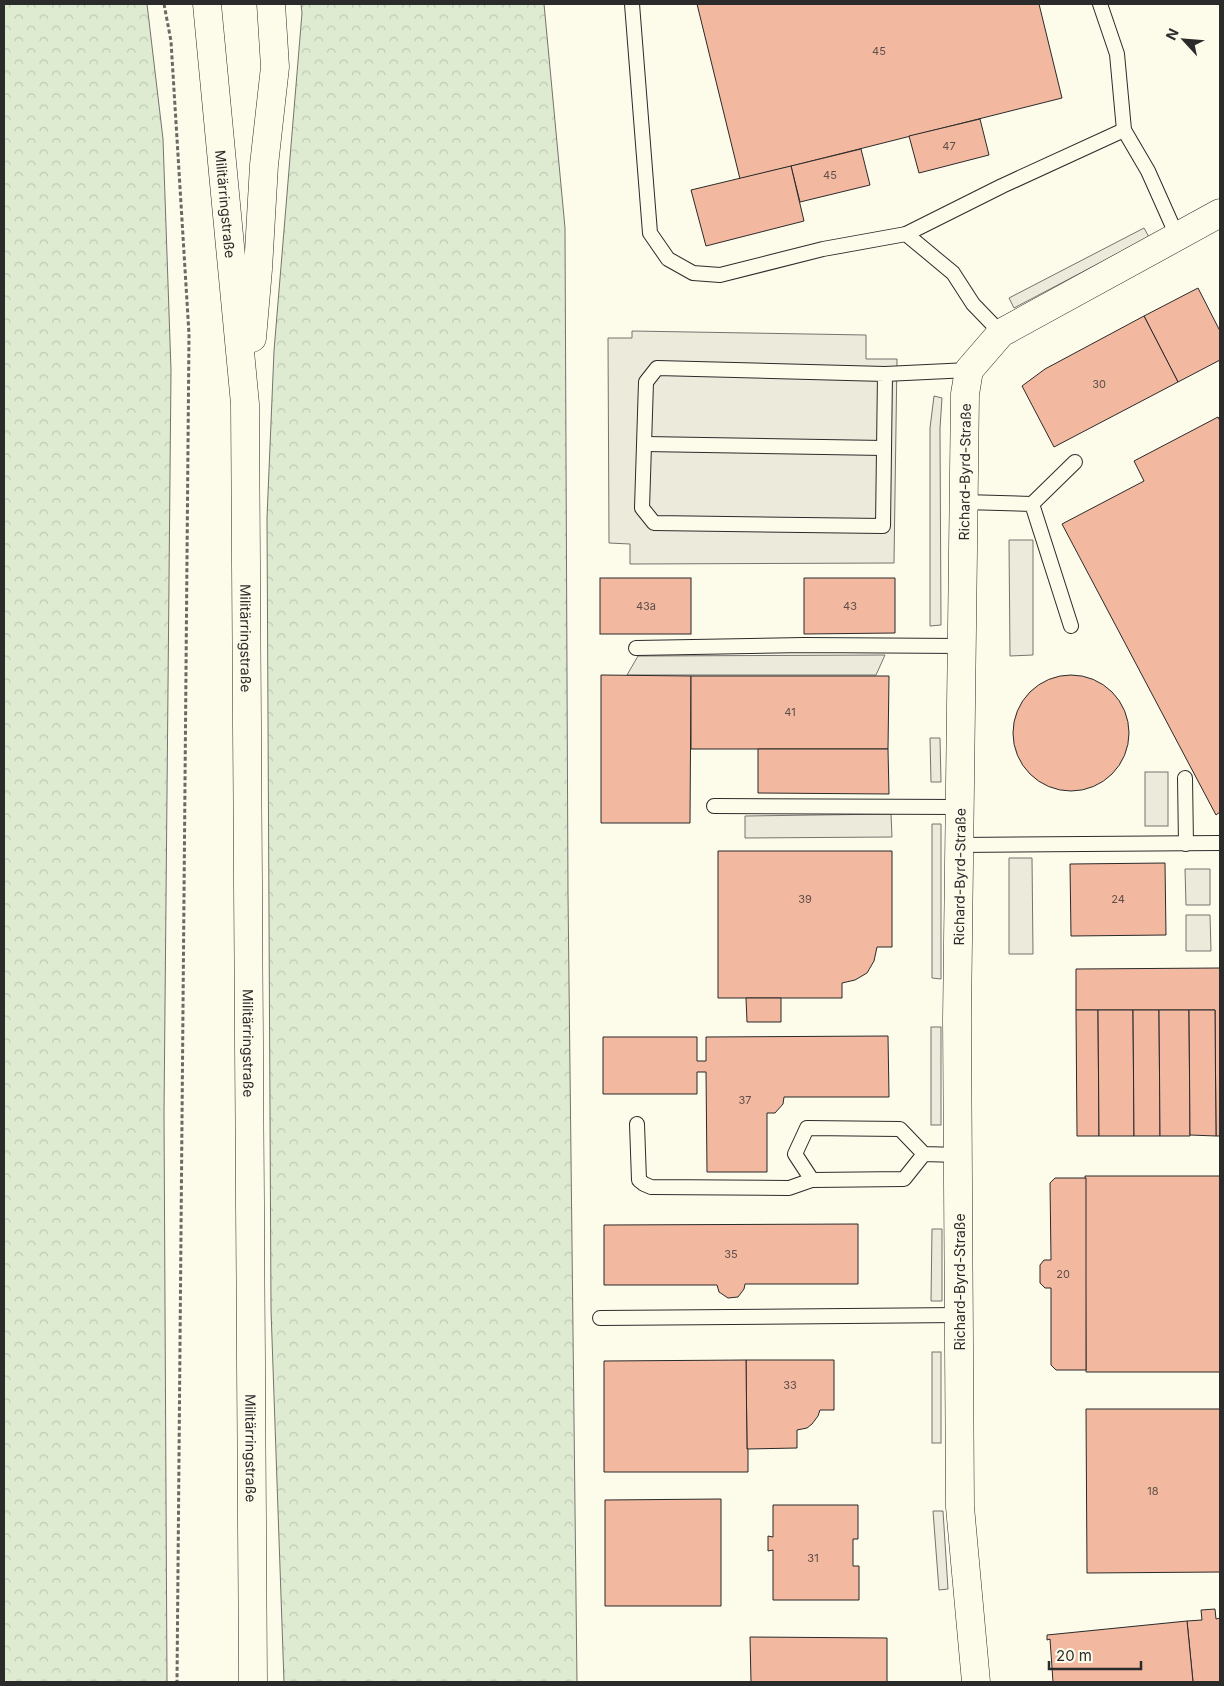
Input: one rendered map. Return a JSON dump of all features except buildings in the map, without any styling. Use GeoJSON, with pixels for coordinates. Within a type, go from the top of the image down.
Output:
{"type":"FeatureCollection","features":[{"type":"Feature","properties":{"kind":"main road","name":"Militärringstraße"},"geometry":{"type":"LineString","coordinates":[[207,4],[246,404],[253,1682]]}},
{"type":"Feature","properties":{"kind":"main road","name":"Militärringstraße"},"geometry":{"type":"LineString","coordinates":[[246,404],[258,269],[264,165],[275,67],[271,4]]}},
{"type":"Feature","properties":{"kind":"main road"},"geometry":{"type":"LineString","coordinates":[[969,370],[1001,333],[1220,213]]}},
{"type":"Feature","properties":{"kind":"main road","name":"Richard-Byrd-Straße"},"geometry":{"type":"LineString","coordinates":[[969,370],[965,394],[957,1019],[960,1507],[976,1682]]}},
{"type":"Feature","properties":{"kind":"lane"},"geometry":{"type":"LineString","coordinates":[[632,4],[650,234],[668,259],[693,273],[720,275],[823,248],[906,234],[1002,186],[1124,130]]}},
{"type":"Feature","properties":{"kind":"lane"},"geometry":{"type":"LineString","coordinates":[[1100,4],[1118,54],[1124,130],[1148,171],[1177,236]]}},
{"type":"Feature","properties":{"kind":"lane"},"geometry":{"type":"LineString","coordinates":[[906,234],[953,273],[972,302],[1001,333]]}},
{"type":"Feature","properties":{"kind":"lane"},"geometry":{"type":"LineString","coordinates":[[885,374],[883,526],[654,523],[642,508],[646,382],[657,368],[885,374],[969,370]]}},
{"type":"Feature","properties":{"kind":"lane"},"geometry":{"type":"LineString","coordinates":[[645,444],[884,448]]}},
{"type":"Feature","properties":{"kind":"lane"},"geometry":{"type":"LineString","coordinates":[[964,502],[1032,504],[1075,462]]}},
{"type":"Feature","properties":{"kind":"lane"},"geometry":{"type":"LineString","coordinates":[[1032,504],[1070,626]]}},
{"type":"Feature","properties":{"kind":"lane"},"geometry":{"type":"LineString","coordinates":[[636,648],[804,645],[962,646]]}},
{"type":"Feature","properties":{"kind":"lane"},"geometry":{"type":"LineString","coordinates":[[1185,778],[1186,844]]}},
{"type":"Feature","properties":{"kind":"lane"},"geometry":{"type":"LineString","coordinates":[[714,806],[960,807]]}},
{"type":"Feature","properties":{"kind":"lane"},"geometry":{"type":"LineString","coordinates":[[959,845],[1220,843]]}},
{"type":"Feature","properties":{"kind":"lane"},"geometry":{"type":"LineString","coordinates":[[637,1124],[639,1180],[651,1187],[790,1188],[812,1180],[904,1179],[924,1154]]}},
{"type":"Feature","properties":{"kind":"lane"},"geometry":{"type":"LineString","coordinates":[[812,1180],[795,1154],[807,1128],[900,1129],[924,1154],[958,1155]]}},
{"type":"Feature","properties":{"kind":"lane"},"geometry":{"type":"LineString","coordinates":[[600,1318],[959,1315]]}},
{"type":"Feature","properties":{"kind":"path"},"geometry":{"type":"LineString","coordinates":[[164,4],[171,41],[189,334],[177,1682]]}},
{"type":"Feature","properties":{"kind":"green space"},"geometry":{"type":"Polygon","coordinates":[[[4,4],[147,4],[163,139],[171,370],[164,1113],[167,1682],[4,1682],[4,4]]]}},
{"type":"Feature","properties":{"kind":"green space"},"geometry":{"type":"Polygon","coordinates":[[[301,4],[544,4],[565,228],[568,894],[577,1682],[284,1682],[271,1310],[267,518],[274,351],[302,13],[301,4]]]}},
{"type":"Feature","properties":{"kind":"shaded area"},"geometry":{"type":"Polygon","coordinates":[[[1144,228],[1149,237],[1014,308],[1009,298],[1144,228]]]}},
{"type":"Feature","properties":{"kind":"shaded area"},"geometry":{"type":"Polygon","coordinates":[[[632,331],[866,335],[866,359],[897,359],[894,563],[630,564],[630,544],[609,543],[608,338],[632,338],[632,331]]]}},
{"type":"Feature","properties":{"kind":"shaded area"},"geometry":{"type":"Polygon","coordinates":[[[934,396],[942,398],[940,428],[941,625],[930,626],[930,428],[934,396]]]}},
{"type":"Feature","properties":{"kind":"shaded area"},"geometry":{"type":"Polygon","coordinates":[[[1009,540],[1033,540],[1033,655],[1010,656],[1009,540]]]}},
{"type":"Feature","properties":{"kind":"shaded area"},"geometry":{"type":"Polygon","coordinates":[[[885,655],[876,675],[627,675],[638,656],[885,655]]]}},
{"type":"Feature","properties":{"kind":"shaded area"},"geometry":{"type":"Polygon","coordinates":[[[930,738],[940,738],[941,782],[931,782],[930,738]]]}},
{"type":"Feature","properties":{"kind":"shaded area"},"geometry":{"type":"Polygon","coordinates":[[[1145,772],[1168,772],[1168,826],[1145,826],[1145,772]]]}},
{"type":"Feature","properties":{"kind":"shaded area"},"geometry":{"type":"Polygon","coordinates":[[[891,814],[892,837],[745,838],[745,816],[891,814]]]}},
{"type":"Feature","properties":{"kind":"shaded area"},"geometry":{"type":"Polygon","coordinates":[[[932,824],[941,824],[941,979],[932,978],[932,824]]]}},
{"type":"Feature","properties":{"kind":"shaded area"},"geometry":{"type":"Polygon","coordinates":[[[1009,858],[1032,858],[1033,954],[1009,954],[1009,858]]]}},
{"type":"Feature","properties":{"kind":"shaded area"},"geometry":{"type":"Polygon","coordinates":[[[1185,869],[1210,869],[1210,905],[1186,905],[1185,869]]]}},
{"type":"Feature","properties":{"kind":"shaded area"},"geometry":{"type":"Polygon","coordinates":[[[1186,915],[1210,915],[1211,951],[1186,951],[1186,915]]]}},
{"type":"Feature","properties":{"kind":"shaded area"},"geometry":{"type":"Polygon","coordinates":[[[931,1027],[941,1027],[941,1125],[931,1125],[931,1027]]]}},
{"type":"Feature","properties":{"kind":"shaded area"},"geometry":{"type":"Polygon","coordinates":[[[932,1229],[942,1229],[942,1301],[931,1301],[932,1229]]]}},
{"type":"Feature","properties":{"kind":"shaded area"},"geometry":{"type":"Polygon","coordinates":[[[932,1352],[941,1352],[941,1443],[932,1443],[932,1352]]]}},
{"type":"Feature","properties":{"kind":"shaded area"},"geometry":{"type":"Polygon","coordinates":[[[933,1511],[943,1511],[948,1589],[939,1590],[933,1511]]]}}]}
